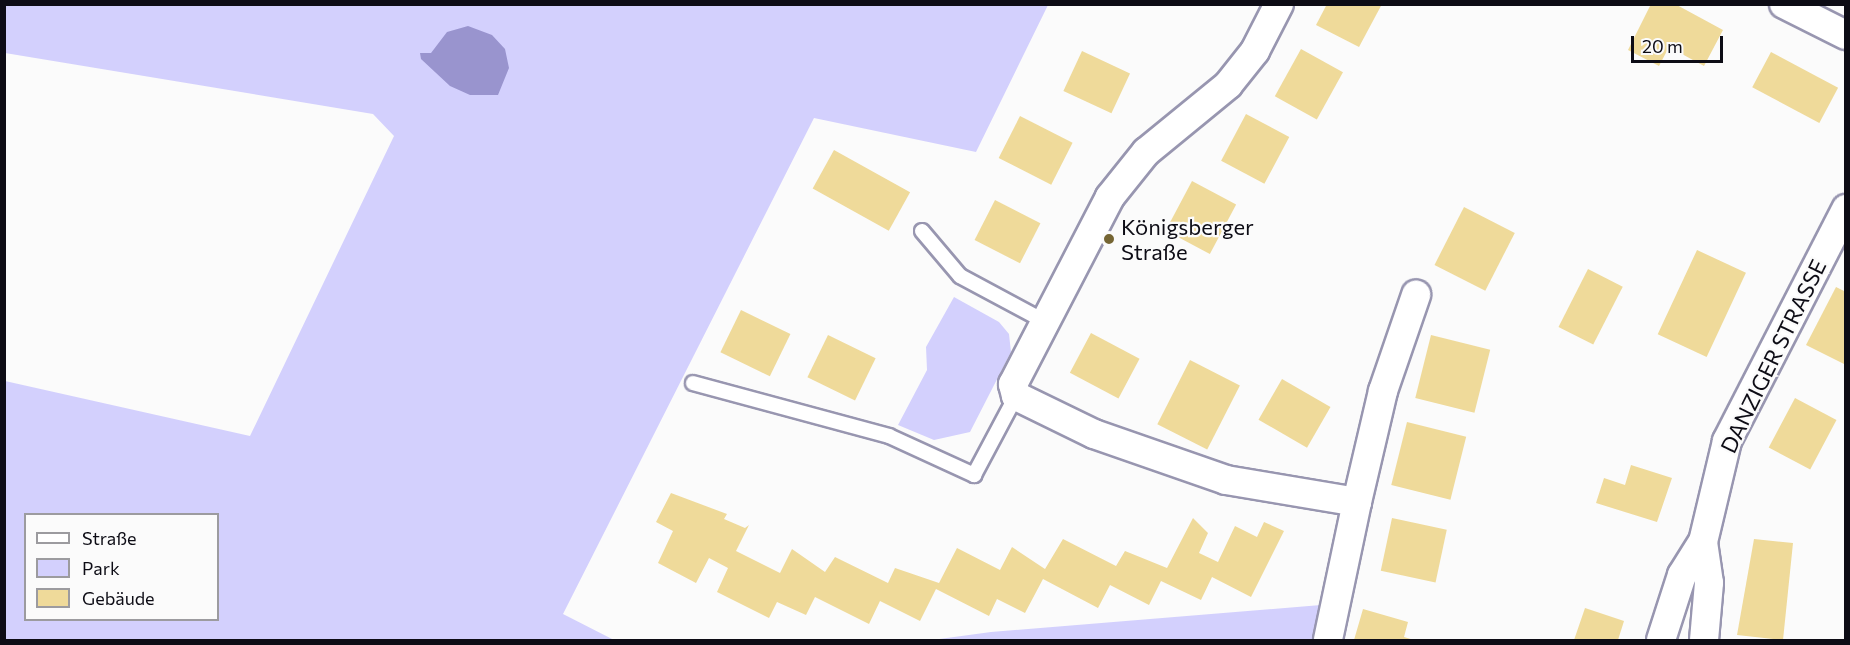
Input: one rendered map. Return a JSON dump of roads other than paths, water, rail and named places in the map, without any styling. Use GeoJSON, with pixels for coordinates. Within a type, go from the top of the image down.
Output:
{"type":"FeatureCollection","features":[{"type":"Feature","properties":{"kind":"street"},"geometry":{"type":"LineString","coordinates":[[1279,4],[1255,51],[1228,86],[1126,173],[1044,321],[1013,384],[1016,396],[1094,434],[1226,480],[1357,502]]}},
{"type":"Feature","properties":{"kind":"street"},"geometry":{"type":"LineString","coordinates":[[1784,4],[1845,35]]}},
{"type":"Feature","properties":{"kind":"street","name":"DANZIGER STRASSE"},"geometry":{"type":"LineString","coordinates":[[1661,640],[1682,575],[1703,542],[1727,441],[1845,209]]}},
{"type":"Feature","properties":{"kind":"street"},"geometry":{"type":"LineString","coordinates":[[1328,640],[1383,391],[1416,295]]}},
{"type":"Feature","properties":{"kind":"street","name":"DANZIGER STRASSE"},"geometry":{"type":"LineString","coordinates":[[1703,542],[1709,583],[1704,640]]}},
{"type":"Feature","properties":{"kind":"lane"},"geometry":{"type":"LineString","coordinates":[[922,231],[960,276],[1044,321]]}},
{"type":"Feature","properties":{"kind":"lane"},"geometry":{"type":"LineString","coordinates":[[693,383],[889,436],[974,475],[1016,396]]}},
{"type":"Feature","properties":{"kind":"place","name":"Königsberger Straße"},"geometry":{"type":"Point","coordinates":[1109,239]}}]}
